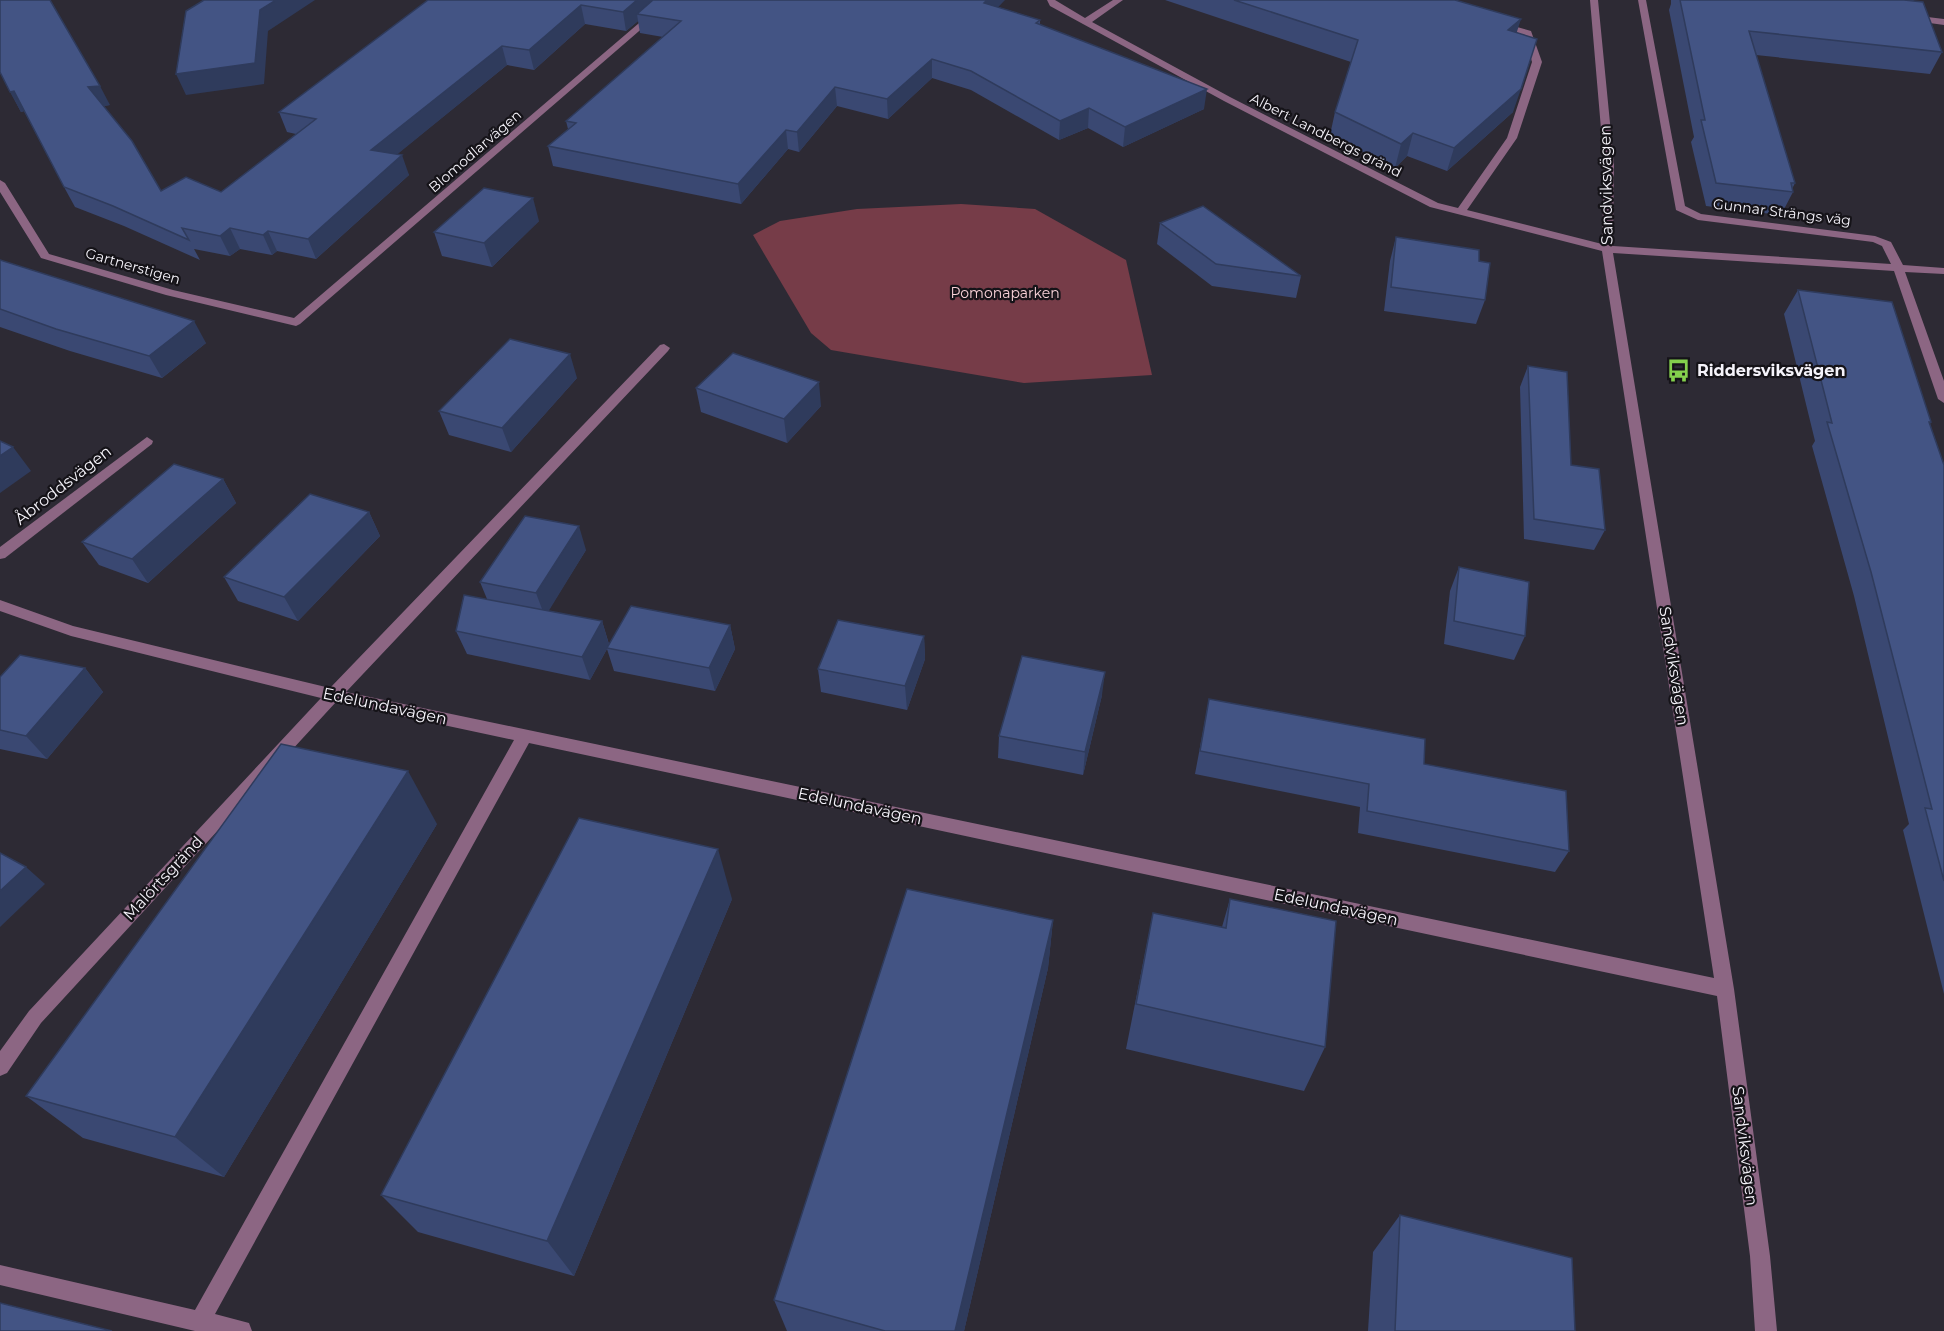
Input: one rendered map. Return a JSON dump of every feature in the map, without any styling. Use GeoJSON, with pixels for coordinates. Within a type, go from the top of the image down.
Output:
{"type":"FeatureCollection","features":[{"type":"Feature","properties":{"kind":"street","name":"Blomodlarvägen"},"geometry":{"type":"LineString","coordinates":[[296,322],[671,0]]}},
{"type":"Feature","properties":{"kind":"street","name":"Albert Landbergs gränd"},"geometry":{"type":"LineString","coordinates":[[1052,0],[1053,4],[1227,99],[1423,200],[1460,212],[1607,249]]}},
{"type":"Feature","properties":{"kind":"street"},"geometry":{"type":"LineString","coordinates":[[1085,22],[1119,0]]}},
{"type":"Feature","properties":{"kind":"street","name":"Sandviksvägen"},"geometry":{"type":"LineString","coordinates":[[1594,0],[1609,164],[1607,249],[1725,989],[1760,1256],[1766,1331]]}},
{"type":"Feature","properties":{"kind":"street","name":"Gunnar Strängs väg"},"geometry":{"type":"LineString","coordinates":[[1642,0],[1680,208],[1698,217],[1875,239],[1887,244],[1898,267]]}},
{"type":"Feature","properties":{"kind":"street"},"geometry":{"type":"LineString","coordinates":[[1898,17],[1944,22]]}},
{"type":"Feature","properties":{"kind":"street"},"geometry":{"type":"LineString","coordinates":[[1460,212],[1512,138],[1537,62],[1528,33],[1484,21]]}},
{"type":"Feature","properties":{"kind":"street","name":"Gartnerstigen"},"geometry":{"type":"LineString","coordinates":[[0,183],[45,256],[170,293],[296,322]]}},
{"type":"Feature","properties":{"kind":"street"},"geometry":{"type":"LineString","coordinates":[[1607,249],[1944,271]]}},
{"type":"Feature","properties":{"kind":"street"},"geometry":{"type":"LineString","coordinates":[[1898,267],[1944,399]]}},
{"type":"Feature","properties":{"kind":"street","name":"Malörtsgränd"},"geometry":{"type":"LineString","coordinates":[[0,1067],[34,1017],[333,695],[663,348]]}},
{"type":"Feature","properties":{"kind":"street","name":"Åbroddsvägen"},"geometry":{"type":"LineString","coordinates":[[0,554],[147,441]]}},
{"type":"Feature","properties":{"kind":"street","name":"Edelundavägen"},"geometry":{"type":"LineString","coordinates":[[0,605],[71,631],[333,695],[1725,989]]}},
{"type":"Feature","properties":{"kind":"street"},"geometry":{"type":"LineString","coordinates":[[200,1321],[525,735]]}},
{"type":"Feature","properties":{"kind":"street"},"geometry":{"type":"LineString","coordinates":[[0,1275],[241,1331]]}},
{"type":"Feature","properties":{"kind":"green space","name":"Pomonaparken"},"geometry":{"type":"Polygon","coordinates":[[[961,204],[1035,209],[1126,260],[1152,375],[1024,383],[831,350],[811,333],[753,235],[780,221],[857,209],[961,204]]]}},
{"type":"Feature","properties":{"kind":"building"},"geometry":{"type":"Polygon","coordinates":[[[0,0],[50,0],[100,86],[88,87],[132,141],[161,191],[186,177],[221,192],[316,119],[279,112],[428,0],[637,0],[623,12],[581,5],[529,50],[502,46],[371,150],[402,155],[308,239],[268,231],[263,235],[230,228],[220,236],[182,228],[189,240],[64,187],[14,91],[10,92],[0,72],[0,0]]]}},
{"type":"Feature","properties":{"kind":"building"},"geometry":{"type":"Polygon","coordinates":[[[204,0],[276,0],[260,10],[255,63],[176,74],[186,11],[204,0]]]}},
{"type":"Feature","properties":{"kind":"building"},"geometry":{"type":"Polygon","coordinates":[[[653,0],[987,0],[984,3],[1040,20],[1036,23],[1207,89],[1125,127],[1089,108],[1060,121],[971,71],[932,59],[887,99],[835,87],[797,132],[786,130],[738,184],[548,146],[576,123],[566,121],[681,21],[637,14],[653,0]]]}},
{"type":"Feature","properties":{"kind":"building"},"geometry":{"type":"Polygon","coordinates":[[[1234,0],[1455,0],[1521,19],[1508,30],[1537,39],[1521,89],[1454,148],[1413,133],[1401,144],[1335,112],[1358,40],[1234,0]]]}},
{"type":"Feature","properties":{"kind":"building"},"geometry":{"type":"Polygon","coordinates":[[[1680,0],[1904,0],[1923,2],[1942,52],[1749,31],[1795,183],[1791,183],[1793,192],[1716,183],[1701,120],[1705,120],[1680,0]]]}},
{"type":"Feature","properties":{"kind":"building"},"geometry":{"type":"Polygon","coordinates":[[[484,188],[533,198],[484,243],[434,232],[484,188]]]}},
{"type":"Feature","properties":{"kind":"building"},"geometry":{"type":"Polygon","coordinates":[[[1203,206],[1301,276],[1216,264],[1160,223],[1203,206]]]}},
{"type":"Feature","properties":{"kind":"building"},"geometry":{"type":"Polygon","coordinates":[[[1396,237],[1479,250],[1479,261],[1490,263],[1485,300],[1391,287],[1396,237]]]}},
{"type":"Feature","properties":{"kind":"building"},"geometry":{"type":"Polygon","coordinates":[[[0,260],[194,321],[149,356],[56,329],[0,309],[0,260]]]}},
{"type":"Feature","properties":{"kind":"building"},"geometry":{"type":"Polygon","coordinates":[[[1798,290],[1892,302],[1944,465],[1944,881],[1925,808],[1932,809],[1871,572],[1827,422],[1832,423],[1798,290]]]}},
{"type":"Feature","properties":{"kind":"building"},"geometry":{"type":"Polygon","coordinates":[[[510,339],[570,354],[502,428],[439,411],[510,339]]]}},
{"type":"Feature","properties":{"kind":"building"},"geometry":{"type":"Polygon","coordinates":[[[733,353],[819,382],[784,419],[696,388],[733,353]]]}},
{"type":"Feature","properties":{"kind":"building"},"geometry":{"type":"Polygon","coordinates":[[[1528,366],[1567,372],[1571,465],[1599,469],[1605,530],[1534,519],[1528,366]]]}},
{"type":"Feature","properties":{"kind":"building"},"geometry":{"type":"Polygon","coordinates":[[[0,441],[13,447],[0,456],[0,441]]]}},
{"type":"Feature","properties":{"kind":"building"},"geometry":{"type":"Polygon","coordinates":[[[174,464],[223,479],[132,559],[82,542],[174,464]]]}},
{"type":"Feature","properties":{"kind":"building"},"geometry":{"type":"Polygon","coordinates":[[[310,494],[369,512],[284,597],[224,577],[310,494]]]}},
{"type":"Feature","properties":{"kind":"building"},"geometry":{"type":"Polygon","coordinates":[[[525,516],[579,526],[536,593],[480,582],[525,516]]]}},
{"type":"Feature","properties":{"kind":"building"},"geometry":{"type":"Polygon","coordinates":[[[1459,567],[1529,582],[1525,636],[1454,621],[1459,567]]]}},
{"type":"Feature","properties":{"kind":"building"},"geometry":{"type":"Polygon","coordinates":[[[464,595],[602,621],[582,657],[456,631],[464,595]]]}},
{"type":"Feature","properties":{"kind":"building"},"geometry":{"type":"Polygon","coordinates":[[[631,606],[730,625],[709,668],[607,648],[631,606]]]}},
{"type":"Feature","properties":{"kind":"building"},"geometry":{"type":"Polygon","coordinates":[[[838,620],[924,636],[905,686],[818,669],[838,620]]]}},
{"type":"Feature","properties":{"kind":"building"},"geometry":{"type":"Polygon","coordinates":[[[20,655],[85,668],[26,736],[0,730],[0,677],[20,655]]]}},
{"type":"Feature","properties":{"kind":"building"},"geometry":{"type":"Polygon","coordinates":[[[1022,656],[1105,672],[1085,752],[999,736],[1022,656]]]}},
{"type":"Feature","properties":{"kind":"building"},"geometry":{"type":"Polygon","coordinates":[[[1209,699],[1425,739],[1424,764],[1566,791],[1569,851],[1367,811],[1369,784],[1200,751],[1209,699]]]}},
{"type":"Feature","properties":{"kind":"building"},"geometry":{"type":"Polygon","coordinates":[[[281,744],[408,771],[175,1137],[26,1096],[281,744]]]}},
{"type":"Feature","properties":{"kind":"building"},"geometry":{"type":"Polygon","coordinates":[[[579,818],[718,849],[547,1241],[381,1195],[579,818]]]}},
{"type":"Feature","properties":{"kind":"building"},"geometry":{"type":"Polygon","coordinates":[[[0,853],[26,867],[0,891],[0,853]]]}},
{"type":"Feature","properties":{"kind":"building"},"geometry":{"type":"Polygon","coordinates":[[[907,889],[1053,920],[955,1331],[885,1331],[774,1300],[907,889]]]}},
{"type":"Feature","properties":{"kind":"building"},"geometry":{"type":"Polygon","coordinates":[[[1230,899],[1336,921],[1325,1047],[1136,1004],[1153,913],[1226,928],[1230,899]]]}},
{"type":"Feature","properties":{"kind":"building"},"geometry":{"type":"Polygon","coordinates":[[[1400,1215],[1572,1258],[1575,1331],[1395,1331],[1400,1215]]]}},
{"type":"Feature","properties":{"kind":"building"},"geometry":{"type":"Polygon","coordinates":[[[0,1303],[112,1331],[0,1331],[0,1303]]]}},
{"type":"Feature","properties":{"kind":"place","name":"Riddersviksvägen"},"geometry":{"type":"Point","coordinates":[1679,370]}}]}
